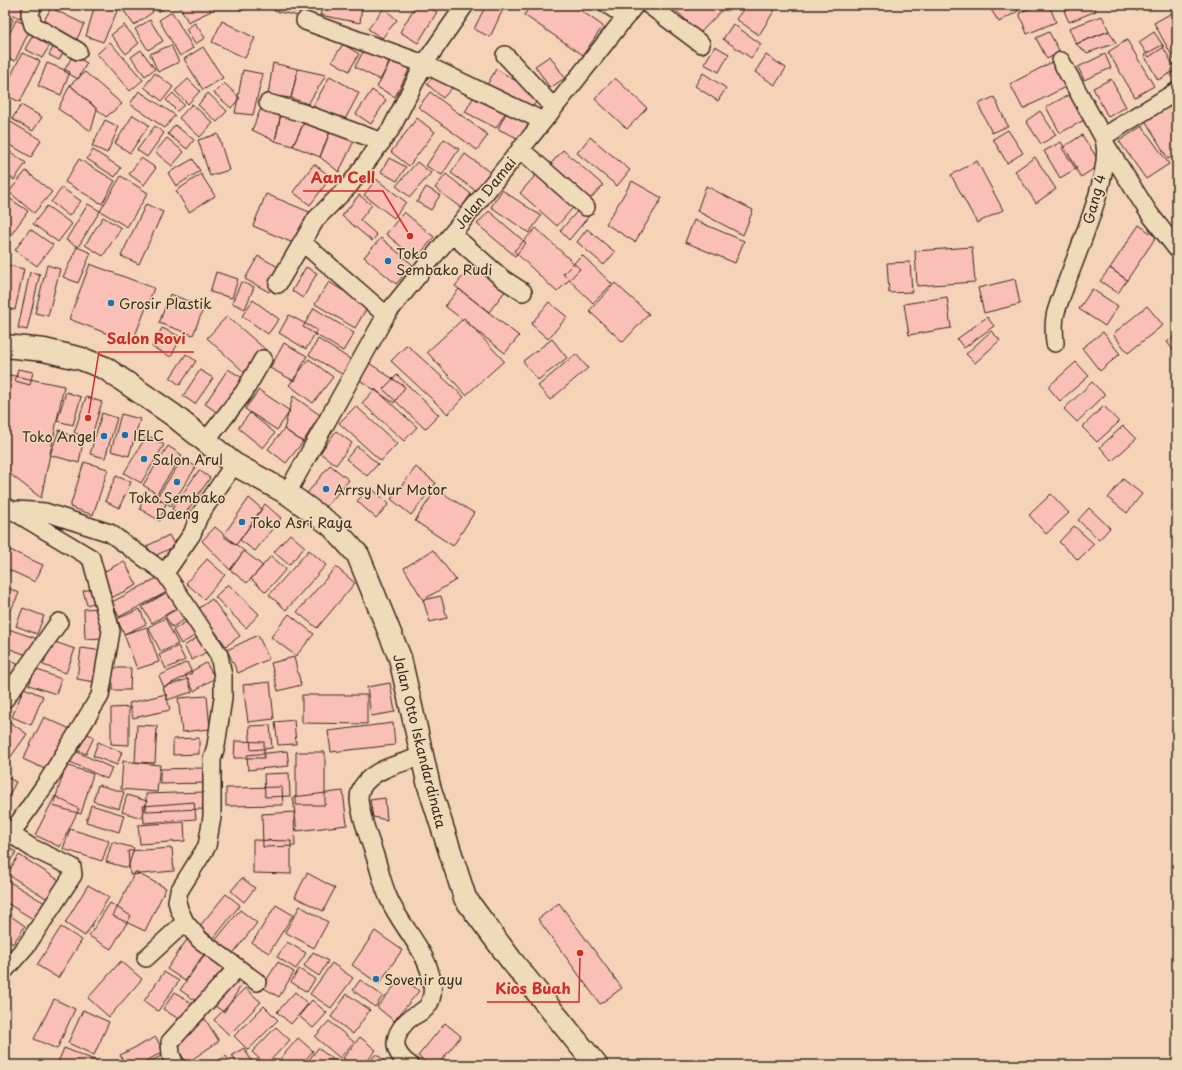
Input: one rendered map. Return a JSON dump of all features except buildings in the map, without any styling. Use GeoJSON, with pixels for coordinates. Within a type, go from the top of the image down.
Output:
{"type":"FeatureCollection","features":[{"type":"Feature","properties":{"kind":"main road","name":"Jalan Otto Iskandardinata"},"geometry":{"type":"LineString","coordinates":[[5,346],[44,350],[82,359],[105,368],[173,415],[234,464],[287,493],[332,525],[358,555],[400,658],[429,786],[442,832],[465,898],[511,960],[596,1065]]}},
{"type":"Feature","properties":{"kind":"street"},"geometry":{"type":"LineString","coordinates":[[33,5],[30,14],[33,25],[78,51]]}},
{"type":"Feature","properties":{"kind":"street"},"geometry":{"type":"LineString","coordinates":[[278,284],[316,219],[349,186],[391,129],[424,64],[465,5]]}},
{"type":"Feature","properties":{"kind":"street"},"geometry":{"type":"LineString","coordinates":[[608,5],[631,11]]}},
{"type":"Feature","properties":{"kind":"street"},"geometry":{"type":"LineString","coordinates":[[649,5],[701,44]]}},
{"type":"Feature","properties":{"kind":"street","name":"Jalan Damai"},"geometry":{"type":"LineString","coordinates":[[287,493],[386,315],[549,115],[631,11]]}},
{"type":"Feature","properties":{"kind":"street"},"geometry":{"type":"LineString","coordinates":[[305,21],[424,64],[549,115]]}},
{"type":"Feature","properties":{"kind":"street"},"geometry":{"type":"LineString","coordinates":[[505,55],[549,115]]}},
{"type":"Feature","properties":{"kind":"street"},"geometry":{"type":"LineString","coordinates":[[1061,61],[1105,141],[1149,213],[1177,249]]}},
{"type":"Feature","properties":{"kind":"street"},"geometry":{"type":"LineString","coordinates":[[1105,141],[1177,91]]}},
{"type":"Feature","properties":{"kind":"street"},"geometry":{"type":"LineString","coordinates":[[268,103],[304,113],[382,142]]}},
{"type":"Feature","properties":{"kind":"street","name":"Gang 4"},"geometry":{"type":"LineString","coordinates":[[1054,343],[1056,313],[1099,193],[1105,141]]}},
{"type":"Feature","properties":{"kind":"street"},"geometry":{"type":"LineString","coordinates":[[520,149],[586,207]]}},
{"type":"Feature","properties":{"kind":"street"},"geometry":{"type":"LineString","coordinates":[[452,234],[503,279],[523,292]]}},
{"type":"Feature","properties":{"kind":"street"},"geometry":{"type":"LineString","coordinates":[[302,242],[386,315]]}},
{"type":"Feature","properties":{"kind":"street"},"geometry":{"type":"LineString","coordinates":[[206,441],[244,392],[263,359]]}},
{"type":"Feature","properties":{"kind":"street"},"geometry":{"type":"LineString","coordinates":[[165,573],[192,534],[199,516],[234,464]]}},
{"type":"Feature","properties":{"kind":"street"},"geometry":{"type":"LineString","coordinates":[[7,511],[45,512],[110,533],[165,573],[219,655],[223,676],[223,698],[216,746],[212,759],[212,817],[207,846],[186,878],[179,892],[177,901],[185,922],[200,940],[257,982]]}},
{"type":"Feature","properties":{"kind":"street"},"geometry":{"type":"LineString","coordinates":[[5,970],[27,945],[73,875],[72,867],[32,848],[8,832],[47,782],[100,696],[111,631],[92,558],[7,511]]}},
{"type":"Feature","properties":{"kind":"street"},"geometry":{"type":"LineString","coordinates":[[5,699],[59,622]]}},
{"type":"Feature","properties":{"kind":"street"},"geometry":{"type":"LineString","coordinates":[[410,1065],[402,1060],[398,1053],[396,1047],[398,1034],[406,1022],[427,1008],[431,998],[432,981],[424,956],[389,899],[366,831],[359,800],[361,790],[365,782],[378,772],[422,756]]}},
{"type":"Feature","properties":{"kind":"street"},"geometry":{"type":"LineString","coordinates":[[146,958],[185,922]]}},
{"type":"Feature","properties":{"kind":"street"},"geometry":{"type":"LineString","coordinates":[[175,1065],[170,1055],[170,1042],[237,968]]}},
{"type":"Feature","properties":{"kind":"place","name":"Aan Cell"},"geometry":{"type":"Point","coordinates":[410,236]}},
{"type":"Feature","properties":{"kind":"place","name":"Toko Sembako Rudi"},"geometry":{"type":"Point","coordinates":[388,261]}},
{"type":"Feature","properties":{"kind":"place","name":"Grosir Plastik"},"geometry":{"type":"Point","coordinates":[111,303]}},
{"type":"Feature","properties":{"kind":"place","name":"Salon Rovi"},"geometry":{"type":"Point","coordinates":[88,418]}},
{"type":"Feature","properties":{"kind":"place","name":"IELC"},"geometry":{"type":"Point","coordinates":[125,435]}},
{"type":"Feature","properties":{"kind":"place","name":"Toko Angel"},"geometry":{"type":"Point","coordinates":[104,436]}},
{"type":"Feature","properties":{"kind":"place","name":"Salon Arul"},"geometry":{"type":"Point","coordinates":[144,459]}},
{"type":"Feature","properties":{"kind":"place","name":"Toko Sembako Daeng"},"geometry":{"type":"Point","coordinates":[177,482]}},
{"type":"Feature","properties":{"kind":"place","name":"Arrsy Nur Motor"},"geometry":{"type":"Point","coordinates":[326,489]}},
{"type":"Feature","properties":{"kind":"place","name":"Toko Asri Raya"},"geometry":{"type":"Point","coordinates":[242,522]}},
{"type":"Feature","properties":{"kind":"place","name":"Kios Buah"},"geometry":{"type":"Point","coordinates":[580,953]}},
{"type":"Feature","properties":{"kind":"place","name":"Sovenir ayu"},"geometry":{"type":"Point","coordinates":[376,979]}}]}
